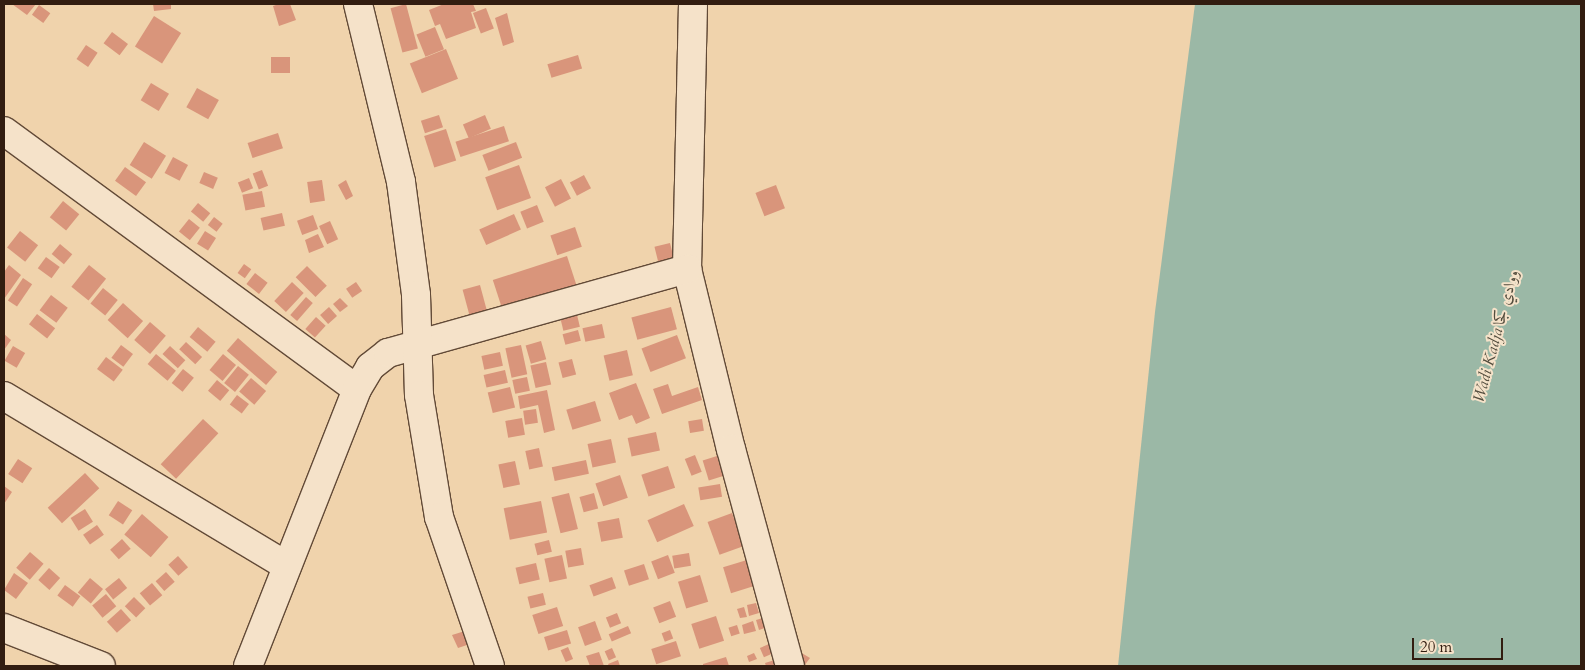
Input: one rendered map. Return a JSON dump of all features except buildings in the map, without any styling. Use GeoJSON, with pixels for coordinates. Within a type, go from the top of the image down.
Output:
{"type":"FeatureCollection","features":[{"type":"Feature","properties":{"kind":"street"},"geometry":{"type":"LineString","coordinates":[[358,4],[401,182],[416,295],[419,395],[439,517],[490,666]]}},
{"type":"Feature","properties":{"kind":"street"},"geometry":{"type":"LineString","coordinates":[[693,4],[687,269],[731,449],[790,666]]}},
{"type":"Feature","properties":{"kind":"street"},"geometry":{"type":"LineString","coordinates":[[4,131],[357,389]]}},
{"type":"Feature","properties":{"kind":"street"},"geometry":{"type":"LineString","coordinates":[[248,666],[357,389],[370,368],[388,353],[687,269]]}},
{"type":"Feature","properties":{"kind":"street"},"geometry":{"type":"LineString","coordinates":[[4,396],[287,566]]}},
{"type":"Feature","properties":{"kind":"street"},"geometry":{"type":"LineString","coordinates":[[4,628],[101,666]]}},
{"type":"Feature","properties":{"kind":"water","name":"Wadi Kadja ووادي كجا"},"geometry":{"type":"Polygon","coordinates":[[[1195,4],[1581,4],[1581,666],[1118,666],[1155,312],[1195,4]]]}}]}
